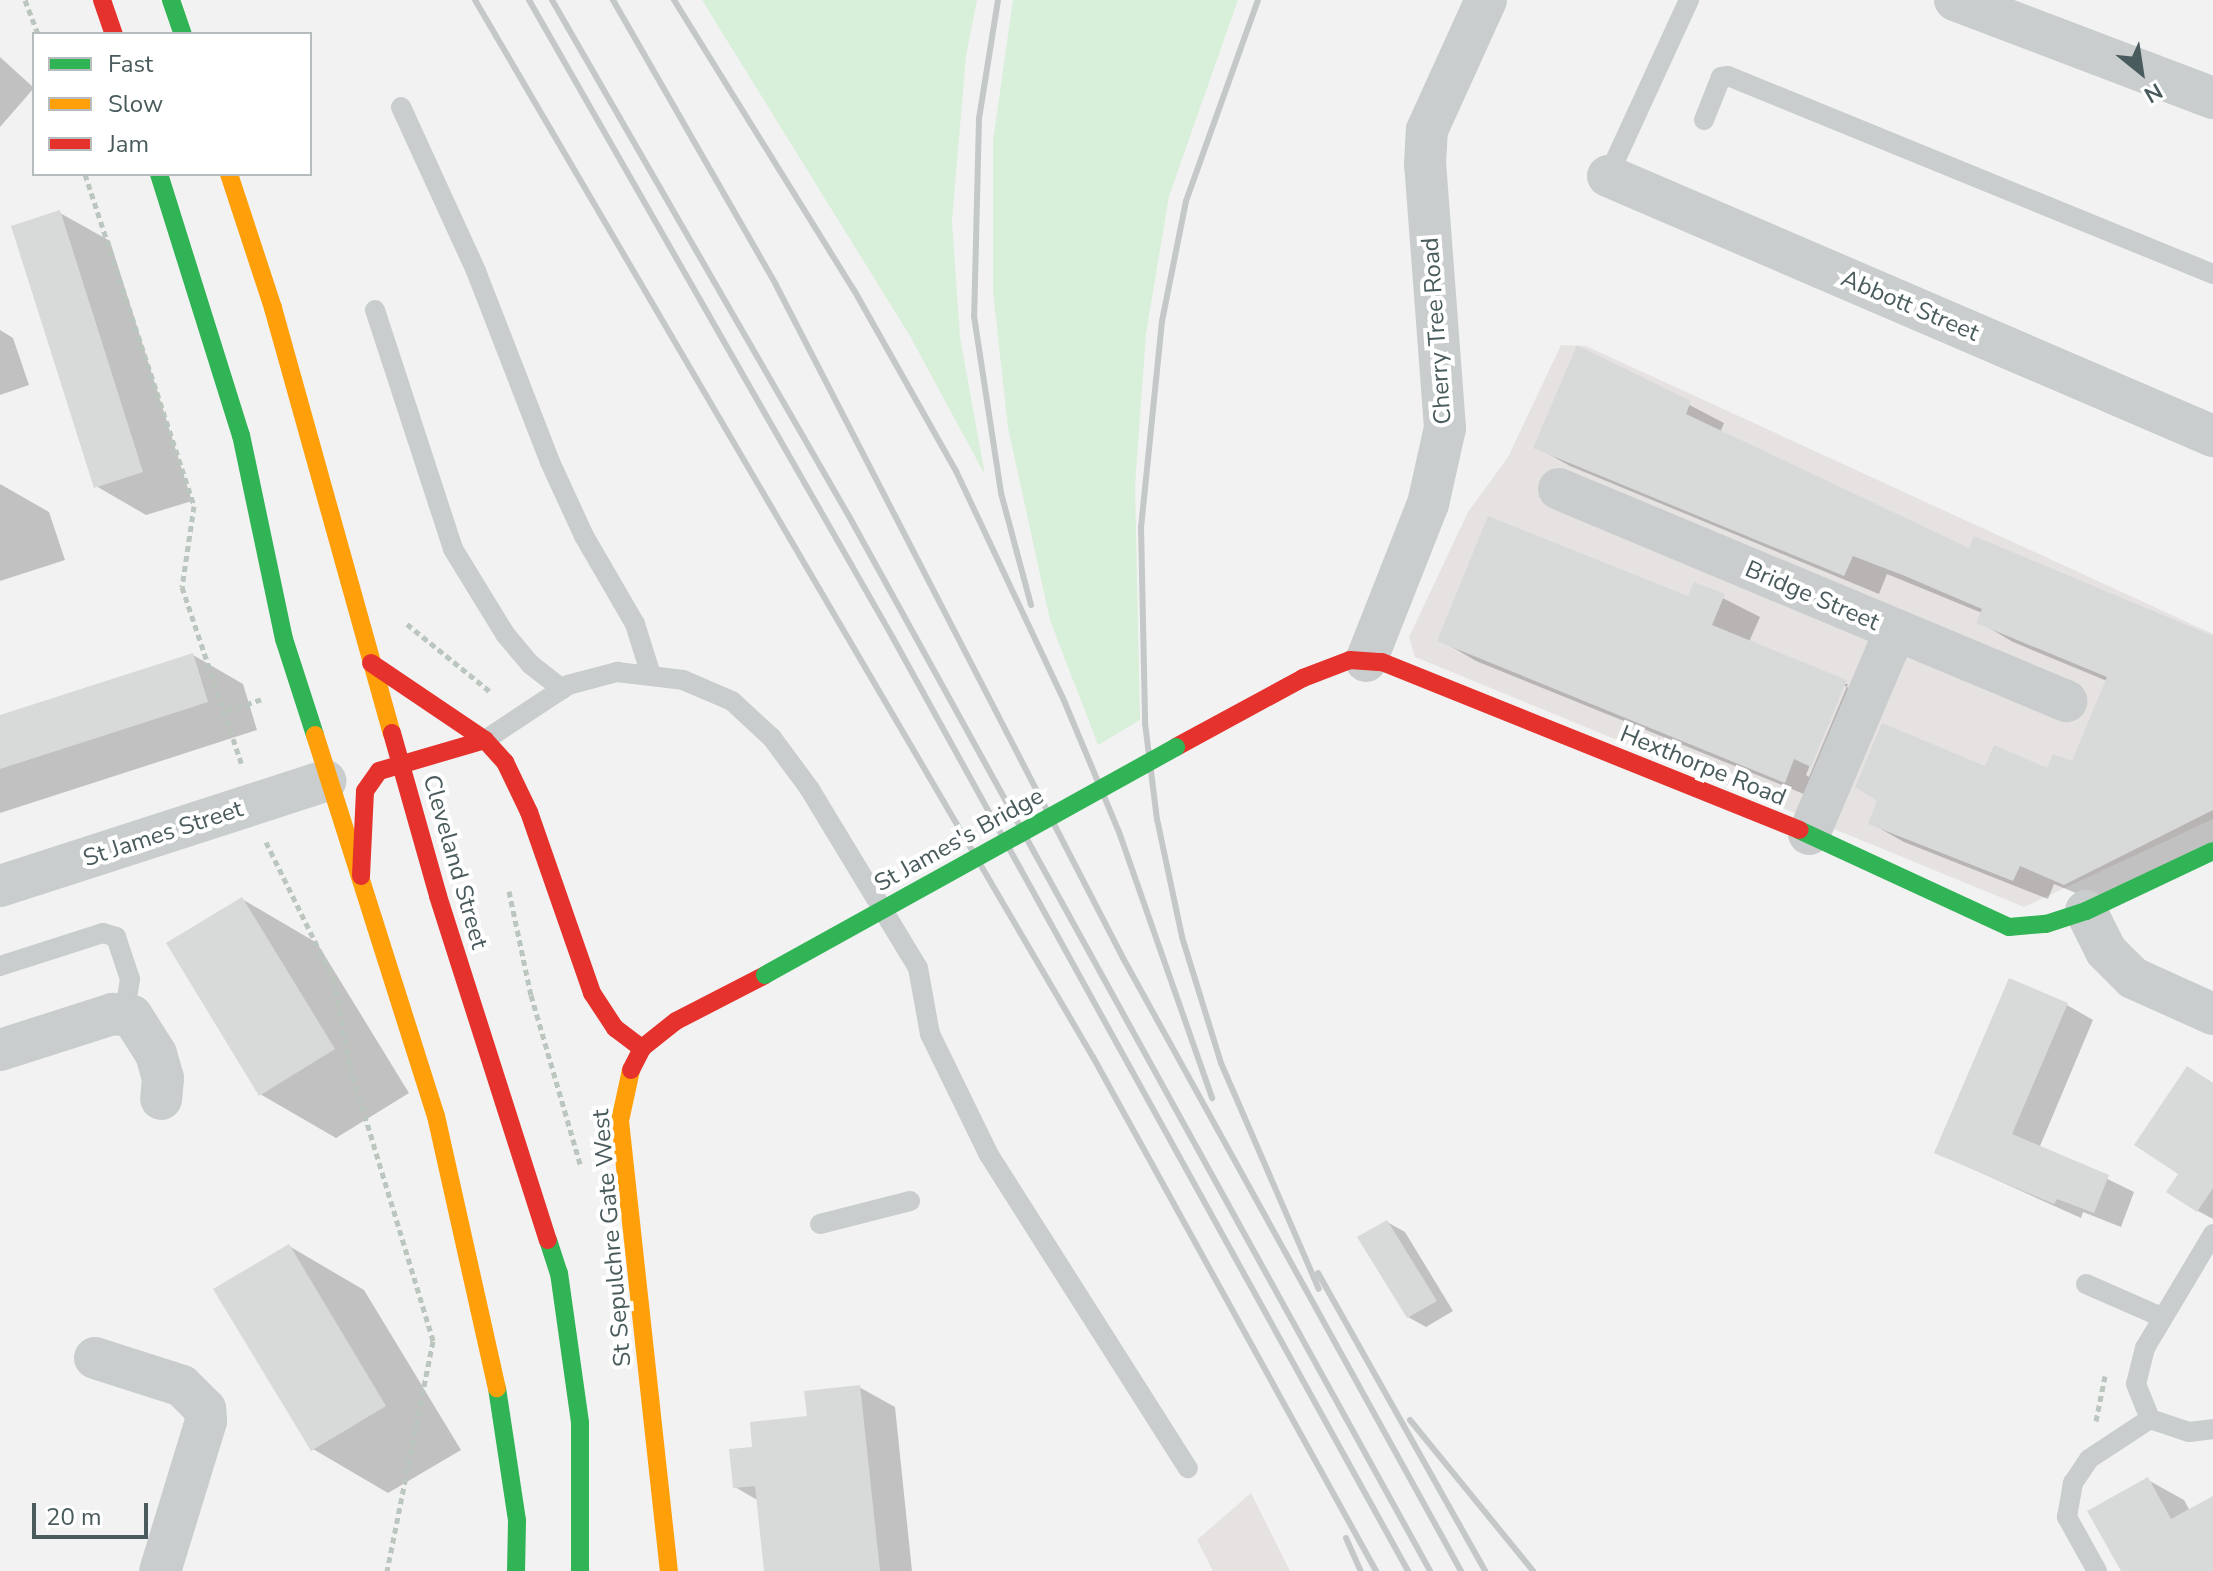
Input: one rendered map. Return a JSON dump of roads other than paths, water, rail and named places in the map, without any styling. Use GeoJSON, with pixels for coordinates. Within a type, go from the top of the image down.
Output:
{"type":"FeatureCollection","features":[{"type":"Feature","properties":{"kind":"main road"},"geometry":{"type":"LineString","coordinates":[[102,0],[113,32]]}},
{"type":"Feature","properties":{"kind":"main road"},"geometry":{"type":"LineString","coordinates":[[171,0],[182,32]]}},
{"type":"Feature","properties":{"kind":"main road"},"geometry":{"type":"LineString","coordinates":[[160,176],[241,435],[284,639],[326,781],[361,878],[436,1116],[475,1272],[512,1472],[516,1571]]}},
{"type":"Feature","properties":{"kind":"main road","name":"Cleveland Street"},"geometry":{"type":"LineString","coordinates":[[230,176],[273,308],[438,896],[559,1273],[580,1423],[580,1571]]}},
{"type":"Feature","properties":{"kind":"main road","name":"Hexthorpe Road"},"geometry":{"type":"LineString","coordinates":[[1176,747],[1303,678],[1350,660],[1382,662],[1809,834],[2009,927],[2046,924],[2086,911],[2213,851]]}},
{"type":"Feature","properties":{"kind":"main road"},"geometry":{"type":"LineString","coordinates":[[371,663],[485,740],[505,762],[529,812],[592,993],[615,1028],[642,1048]]}},
{"type":"Feature","properties":{"kind":"main road"},"geometry":{"type":"LineString","coordinates":[[361,878],[365,791],[379,771],[485,740]]}},
{"type":"Feature","properties":{"kind":"main road","name":"St James's Bridge"},"geometry":{"type":"LineString","coordinates":[[765,975],[1176,747]]}},
{"type":"Feature","properties":{"kind":"main road","name":"St Sepulchre Gate West"},"geometry":{"type":"LineString","coordinates":[[669,1571],[620,1121],[625,1081],[642,1048],[676,1021],[765,975]]}},
{"type":"Feature","properties":{"kind":"street","name":"Cherry Tree Road"},"geometry":{"type":"LineString","coordinates":[[1366,661],[1428,504],[1445,428],[1425,165],[1427,130],[1486,0]]}},
{"type":"Feature","properties":{"kind":"street"},"geometry":{"type":"LineString","coordinates":[[1955,0],[2213,98]]}},
{"type":"Feature","properties":{"kind":"street","name":"Abbott Street"},"geometry":{"type":"LineString","coordinates":[[1608,176],[2213,436]]}},
{"type":"Feature","properties":{"kind":"street","name":"Bridge Street"},"geometry":{"type":"LineString","coordinates":[[1559,489],[2066,701]]}},
{"type":"Feature","properties":{"kind":"street"},"geometry":{"type":"LineString","coordinates":[[1809,834],[1895,631]]}},
{"type":"Feature","properties":{"kind":"street","name":"St James Street"},"geometry":{"type":"LineString","coordinates":[[0,886],[326,781]]}},
{"type":"Feature","properties":{"kind":"street"},"geometry":{"type":"LineString","coordinates":[[2086,911],[2106,951],[2133,978],[2213,1014]]}},
{"type":"Feature","properties":{"kind":"street"},"geometry":{"type":"LineString","coordinates":[[0,1050],[124,1015],[132,1016],[144,1030],[156,1054],[163,1078],[161,1099]]}},
{"type":"Feature","properties":{"kind":"street"},"geometry":{"type":"LineString","coordinates":[[95,1358],[182,1386],[205,1409],[206,1421],[160,1571]]}},
{"type":"Feature","properties":{"kind":"lane"},"geometry":{"type":"LineString","coordinates":[[1608,176],[1689,0]]}},
{"type":"Feature","properties":{"kind":"lane"},"geometry":{"type":"LineString","coordinates":[[1704,120],[1721,77],[1728,76],[2213,274]]}},
{"type":"Feature","properties":{"kind":"lane"},"geometry":{"type":"LineString","coordinates":[[401,107],[476,271],[550,462],[584,536],[635,624],[650,672]]}},
{"type":"Feature","properties":{"kind":"lane"},"geometry":{"type":"LineString","coordinates":[[375,310],[453,549],[505,634],[562,689]]}},
{"type":"Feature","properties":{"kind":"lane"},"geometry":{"type":"LineString","coordinates":[[485,740],[562,689],[617,672],[650,672],[732,701],[772,738],[809,788],[918,968],[930,1034],[989,1155],[1188,1468]]}},
{"type":"Feature","properties":{"kind":"lane"},"geometry":{"type":"LineString","coordinates":[[0,966],[103,933],[116,937],[130,979],[124,1015]]}},
{"type":"Feature","properties":{"kind":"lane"},"geometry":{"type":"LineString","coordinates":[[820,1224],[910,1201]]}},
{"type":"Feature","properties":{"kind":"lane"},"geometry":{"type":"LineString","coordinates":[[2213,1234],[2145,1348],[2136,1384],[2150,1419],[2189,1432],[2213,1429]]}},
{"type":"Feature","properties":{"kind":"lane"},"geometry":{"type":"LineString","coordinates":[[2086,1284],[2161,1317]]}},
{"type":"Feature","properties":{"kind":"lane"},"geometry":{"type":"LineString","coordinates":[[2097,1571],[2067,1517],[2073,1483],[2089,1459],[2150,1419]]}},
{"type":"Feature","properties":{"kind":"railway"},"geometry":{"type":"LineString","coordinates":[[475,0],[1093,1057],[1376,1571]]}},
{"type":"Feature","properties":{"kind":"railway"},"geometry":{"type":"LineString","coordinates":[[529,0],[893,638],[1408,1571]]}},
{"type":"Feature","properties":{"kind":"railway"},"geometry":{"type":"LineString","coordinates":[[552,0],[850,518],[1430,1571]]}},
{"type":"Feature","properties":{"kind":"railway"},"geometry":{"type":"LineString","coordinates":[[613,0],[776,285],[1123,958],[1461,1571]]}},
{"type":"Feature","properties":{"kind":"railway"},"geometry":{"type":"LineString","coordinates":[[674,0],[854,290],[956,471],[1065,703],[1119,832],[1212,1098]]}},
{"type":"Feature","properties":{"kind":"railway"},"geometry":{"type":"LineString","coordinates":[[998,0],[979,118],[974,316],[1001,493],[1031,605]]}},
{"type":"Feature","properties":{"kind":"railway"},"geometry":{"type":"LineString","coordinates":[[1258,0],[1186,201],[1162,321],[1141,526],[1145,723],[1157,819],[1182,937],[1221,1063],[1319,1289]]}},
{"type":"Feature","properties":{"kind":"railway"},"geometry":{"type":"LineString","coordinates":[[1318,1273],[1485,1571]]}},
{"type":"Feature","properties":{"kind":"railway"},"geometry":{"type":"LineString","coordinates":[[1410,1420],[1533,1571]]}},
{"type":"Feature","properties":{"kind":"railway"},"geometry":{"type":"LineString","coordinates":[[1346,1538],[1361,1571]]}}]}
